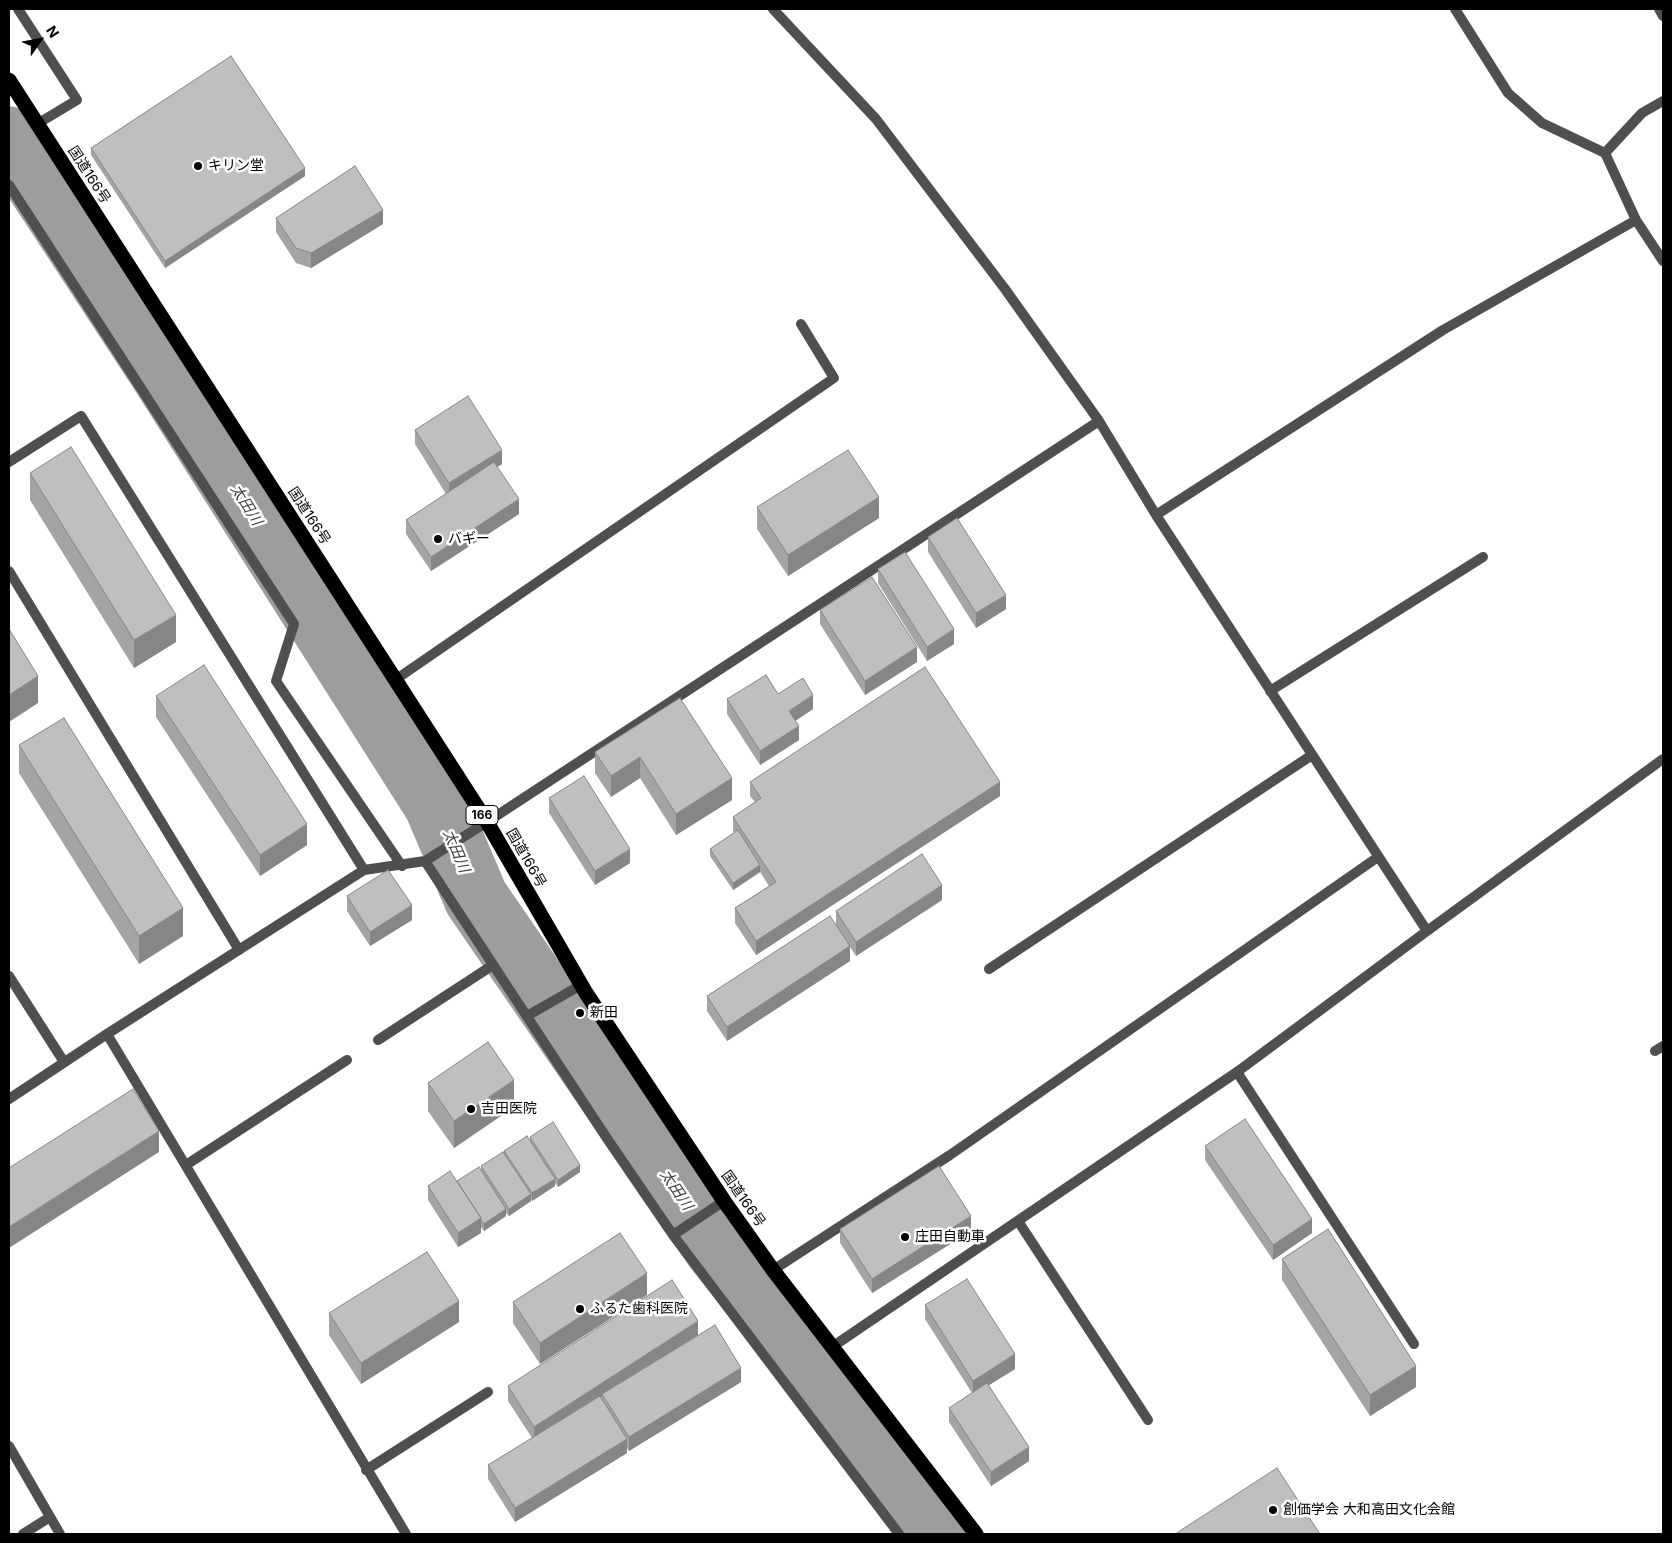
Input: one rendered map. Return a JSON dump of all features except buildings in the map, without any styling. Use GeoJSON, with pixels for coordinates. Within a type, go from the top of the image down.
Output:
{"type":"FeatureCollection","features":[{"type":"Feature","properties":{"kind":"highway","name":"国道166号"},"geometry":{"type":"LineString","coordinates":[[9,80],[487,822],[581,985],[724,1200],[773,1270],[976,1534]]}},
{"type":"Feature","properties":{"kind":"street"},"geometry":{"type":"LineString","coordinates":[[18,9],[77,100],[37,124]]}},
{"type":"Feature","properties":{"kind":"street"},"geometry":{"type":"LineString","coordinates":[[774,9],[876,119],[1005,290],[1099,421],[1156,514],[1426,931]]}},
{"type":"Feature","properties":{"kind":"street"},"geometry":{"type":"LineString","coordinates":[[1455,9],[1508,93],[1542,123],[1605,153],[1636,220],[1663,261]]}},
{"type":"Feature","properties":{"kind":"street"},"geometry":{"type":"LineString","coordinates":[[1659,9],[1663,16]]}},
{"type":"Feature","properties":{"kind":"street"},"geometry":{"type":"LineString","coordinates":[[1605,153],[1642,113],[1663,101]]}},
{"type":"Feature","properties":{"kind":"street"},"geometry":{"type":"LineString","coordinates":[[9,185],[294,624],[276,681],[402,866]]}},
{"type":"Feature","properties":{"kind":"street"},"geometry":{"type":"LineString","coordinates":[[1156,514],[1444,330],[1636,220]]}},
{"type":"Feature","properties":{"kind":"street"},"geometry":{"type":"LineString","coordinates":[[395,680],[834,378],[801,324]]}},
{"type":"Feature","properties":{"kind":"street"},"geometry":{"type":"LineString","coordinates":[[9,462],[81,416],[364,870]]}},
{"type":"Feature","properties":{"kind":"street"},"geometry":{"type":"LineString","coordinates":[[9,1100],[107,1034],[364,870],[402,866],[429,859],[1099,421]]}},
{"type":"Feature","properties":{"kind":"street"},"geometry":{"type":"LineString","coordinates":[[1270,691],[1483,557]]}},
{"type":"Feature","properties":{"kind":"street"},"geometry":{"type":"LineString","coordinates":[[9,571],[239,950]]}},
{"type":"Feature","properties":{"kind":"street"},"geometry":{"type":"LineString","coordinates":[[989,969],[1312,755]]}},
{"type":"Feature","properties":{"kind":"street"},"geometry":{"type":"LineString","coordinates":[[832,1348],[1238,1072],[1426,931],[1663,760]]}},
{"type":"Feature","properties":{"kind":"street"},"geometry":{"type":"LineString","coordinates":[[773,1270],[950,1155],[1378,857]]}},
{"type":"Feature","properties":{"kind":"street"},"geometry":{"type":"LineString","coordinates":[[429,859],[493,965],[530,1014],[673,1235],[898,1534]]}},
{"type":"Feature","properties":{"kind":"street"},"geometry":{"type":"LineString","coordinates":[[378,1040],[493,965]]}},
{"type":"Feature","properties":{"kind":"street"},"geometry":{"type":"LineString","coordinates":[[9,976],[64,1062]]}},
{"type":"Feature","properties":{"kind":"street"},"geometry":{"type":"LineString","coordinates":[[530,1014],[581,985]]}},
{"type":"Feature","properties":{"kind":"street"},"geometry":{"type":"LineString","coordinates":[[107,1034],[406,1534]]}},
{"type":"Feature","properties":{"kind":"street"},"geometry":{"type":"LineString","coordinates":[[186,1164],[347,1060]]}},
{"type":"Feature","properties":{"kind":"street"},"geometry":{"type":"LineString","coordinates":[[1238,1072],[1414,1344]]}},
{"type":"Feature","properties":{"kind":"street"},"geometry":{"type":"LineString","coordinates":[[673,1235],[724,1200]]}},
{"type":"Feature","properties":{"kind":"street"},"geometry":{"type":"LineString","coordinates":[[1018,1221],[1148,1420]]}},
{"type":"Feature","properties":{"kind":"street"},"geometry":{"type":"LineString","coordinates":[[366,1470],[488,1392]]}},
{"type":"Feature","properties":{"kind":"street"},"geometry":{"type":"LineString","coordinates":[[9,1446],[60,1534]]}},
{"type":"Feature","properties":{"kind":"street"},"geometry":{"type":"LineString","coordinates":[[23,1534],[50,1518]]}},
{"type":"Feature","properties":{"kind":"waterway","name":"太田川"},"geometry":{"type":"LineString","coordinates":[[9,139],[163,374],[436,804],[476,898],[717,1249],[944,1534]]}},
{"type":"Feature","properties":{"kind":"place","name":"キリン堂"},"geometry":{"type":"Point","coordinates":[198,166]}},
{"type":"Feature","properties":{"kind":"place","name":"バギー"},"geometry":{"type":"Point","coordinates":[438,539]}},
{"type":"Feature","properties":{"kind":"place","name":"新田"},"geometry":{"type":"Point","coordinates":[580,1013]}},
{"type":"Feature","properties":{"kind":"place","name":"吉田医院"},"geometry":{"type":"Point","coordinates":[471,1109]}},
{"type":"Feature","properties":{"kind":"place","name":"庄田自動車"},"geometry":{"type":"Point","coordinates":[905,1237]}},
{"type":"Feature","properties":{"kind":"place","name":"ふるた歯科医院"},"geometry":{"type":"Point","coordinates":[580,1309]}},
{"type":"Feature","properties":{"kind":"place","name":"創価学会 大和高田文化会館"},"geometry":{"type":"Point","coordinates":[1273,1510]}}]}
